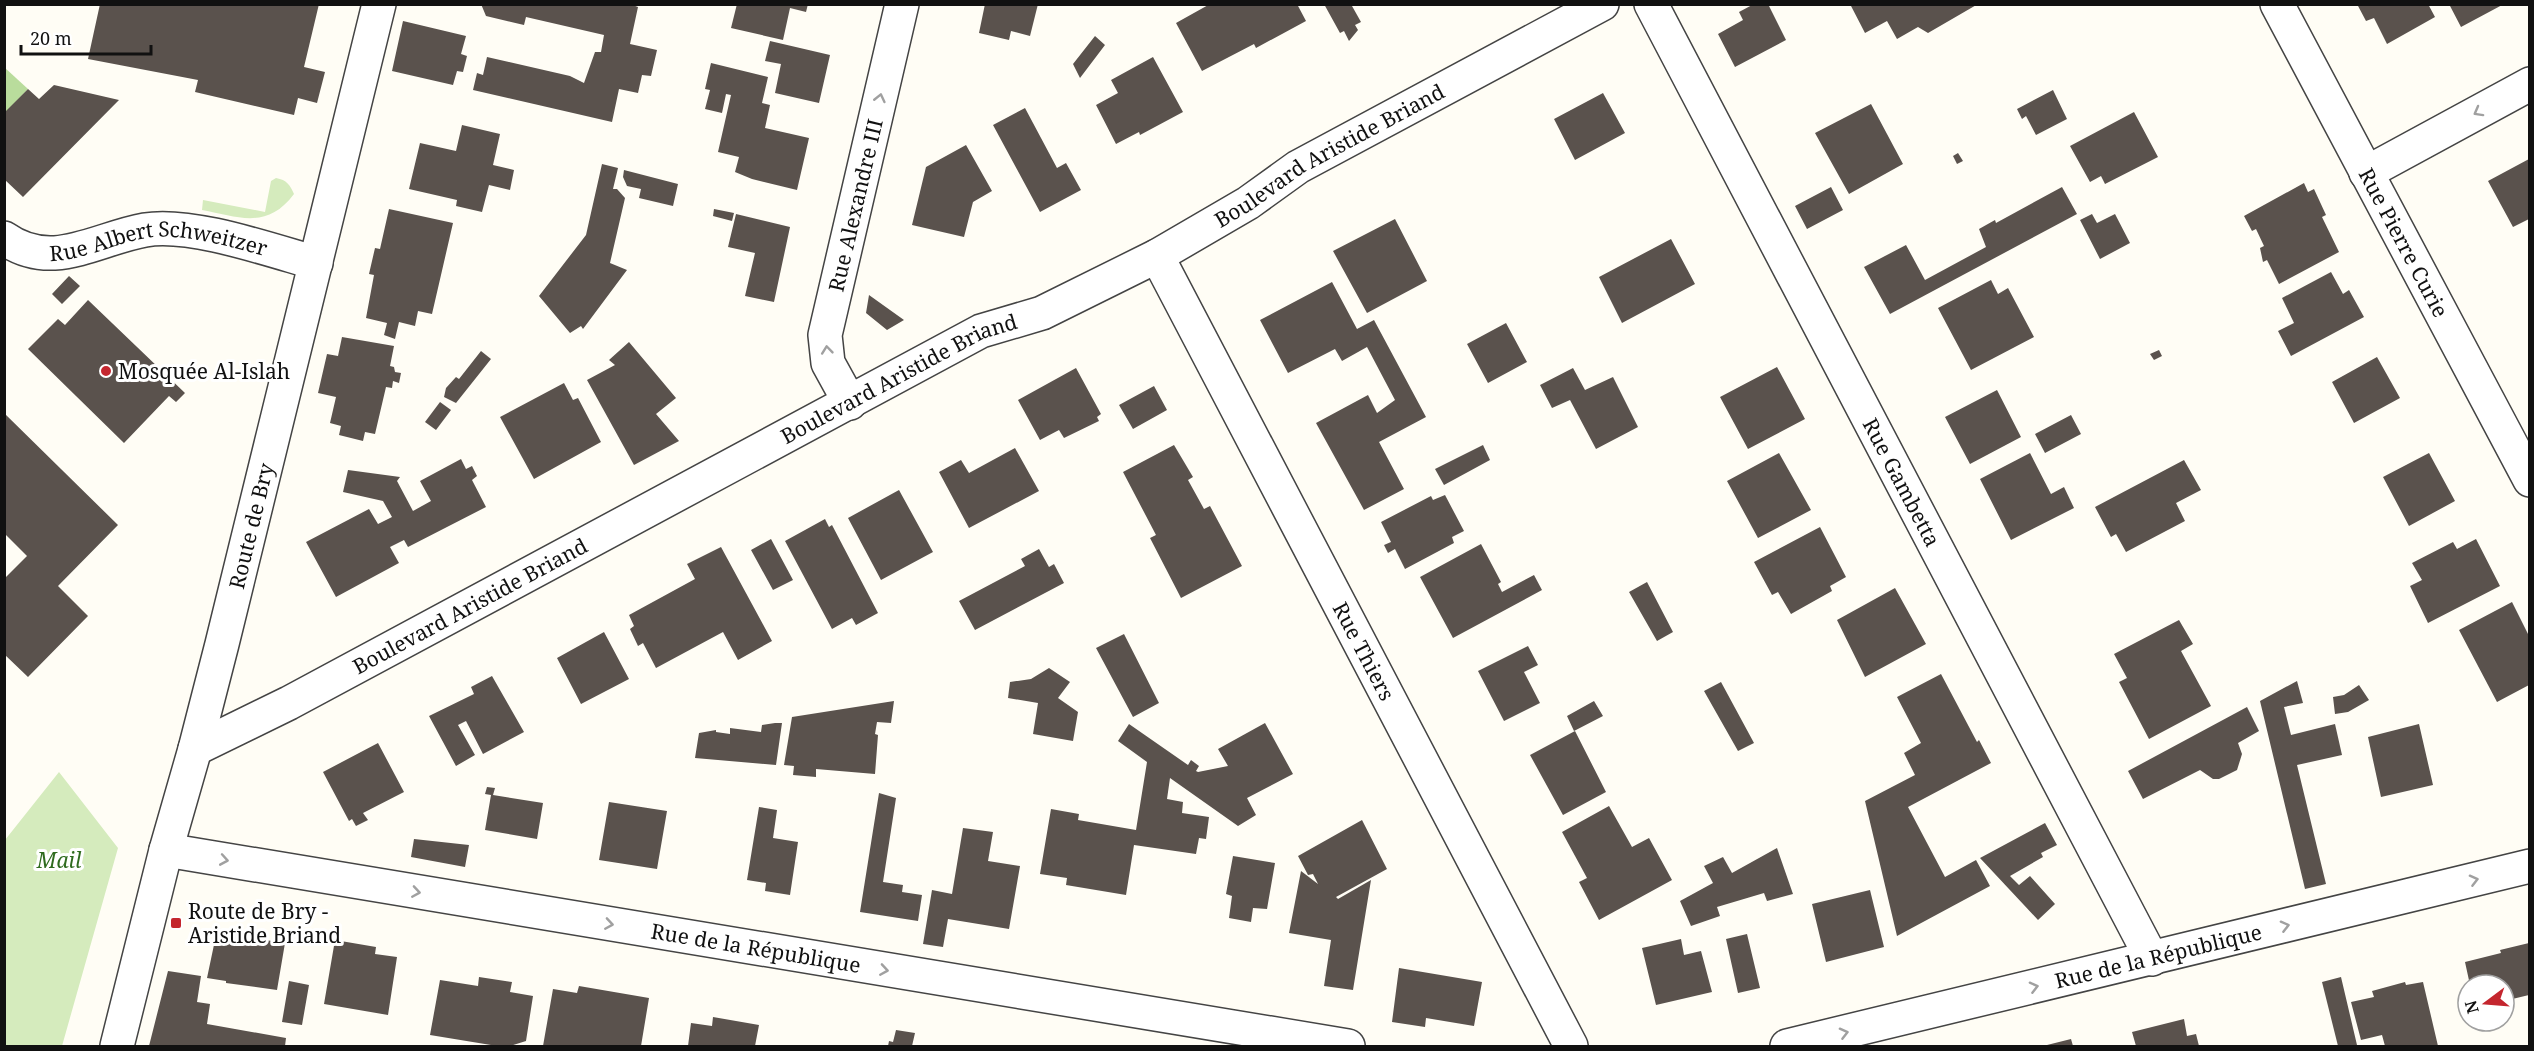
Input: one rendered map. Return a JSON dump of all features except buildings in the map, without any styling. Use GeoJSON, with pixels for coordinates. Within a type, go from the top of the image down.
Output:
{"type":"FeatureCollection","features":[{"type":"Feature","properties":{"kind":"street","name":"Route de Bry"},"geometry":{"type":"LineString","coordinates":[[117,1047],[166,850],[195,750],[379,4]]}},
{"type":"Feature","properties":{"kind":"street","name":"Rue Alexandre III"},"geometry":{"type":"LineString","coordinates":[[850,403],[828,363],[825,335],[902,4]]}},
{"type":"Feature","properties":{"kind":"street","name":"Boulevard Aristide Briand"},"geometry":{"type":"LineString","coordinates":[[195,750],[289,703],[981,331],[1042,313],[1157,256],[1248,203],[1298,167],[1602,4]]}},
{"type":"Feature","properties":{"kind":"street","name":"Rue Gambetta"},"geometry":{"type":"LineString","coordinates":[[1651,4],[2152,959]]}},
{"type":"Feature","properties":{"kind":"street","name":"Rue Pierre Curie"},"geometry":{"type":"LineString","coordinates":[[2277,4],[2529,480]]}},
{"type":"Feature","properties":{"kind":"street"},"geometry":{"type":"LineString","coordinates":[[2366,173],[2529,84]]}},
{"type":"Feature","properties":{"kind":"street","name":"Rue Albert Schweitzer"},"geometry":{"type":"LineString","coordinates":[[4,238],[34,254],[61,254],[145,230],[170,228],[230,239],[316,263]]}},
{"type":"Feature","properties":{"kind":"street","name":"Rue Thiers"},"geometry":{"type":"LineString","coordinates":[[1157,256],[1571,1047]]}},
{"type":"Feature","properties":{"kind":"street","name":"Rue de la République"},"geometry":{"type":"LineString","coordinates":[[166,850],[1348,1047]]}},
{"type":"Feature","properties":{"kind":"street","name":"Rue de la République"},"geometry":{"type":"LineString","coordinates":[[1787,1047],[2529,866]]}},
{"type":"Feature","properties":{"kind":"green space"},"geometry":{"type":"Polygon","coordinates":[[[4,67],[28,89],[5,113],[4,113],[4,67]]]}},
{"type":"Feature","properties":{"kind":"green space"},"geometry":{"type":"Polygon","coordinates":[[[276,178],[288,183],[294,194],[273,213],[263,217],[240,218],[202,210],[203,200],[265,212],[271,181],[276,178]]]}},
{"type":"Feature","properties":{"kind":"green space","name":"Mail"},"geometry":{"type":"Polygon","coordinates":[[[59,772],[118,848],[62,1046],[5,1046],[5,840],[59,772]]]}},
{"type":"Feature","properties":{"kind":"place","name":"Mosquée Al-Islah"},"geometry":{"type":"Point","coordinates":[106,371]}},
{"type":"Feature","properties":{"kind":"place","name":"Route de Bry - Aristide Briand"},"geometry":{"type":"Point","coordinates":[176,923]}}]}
